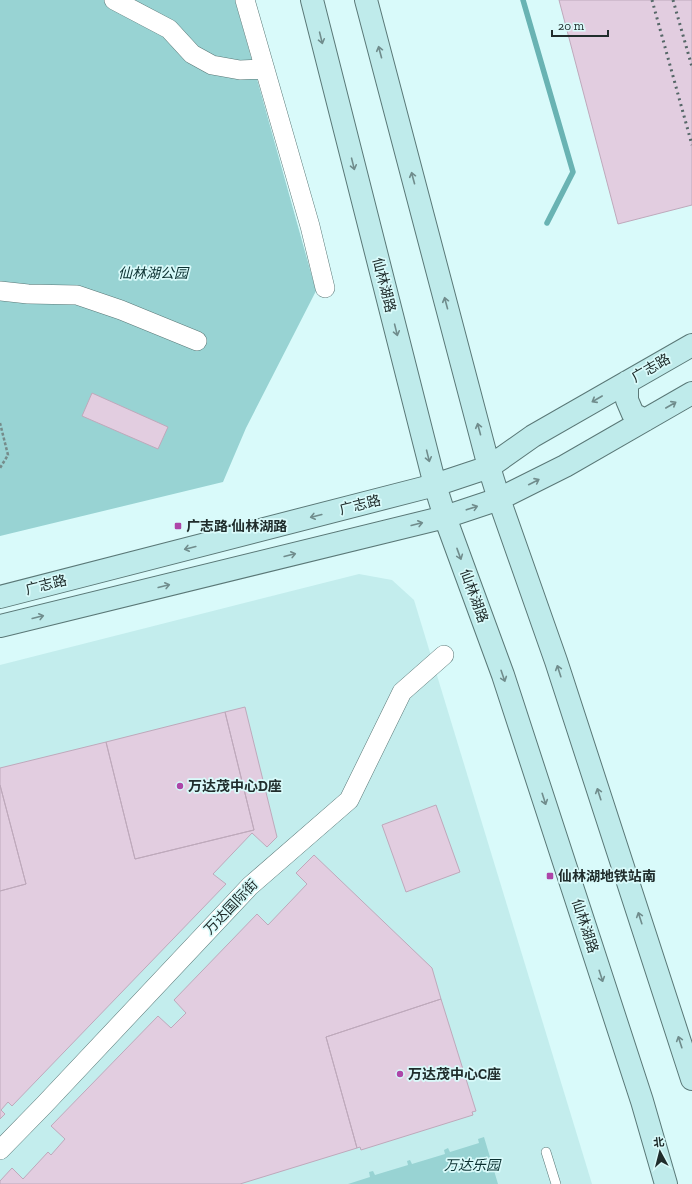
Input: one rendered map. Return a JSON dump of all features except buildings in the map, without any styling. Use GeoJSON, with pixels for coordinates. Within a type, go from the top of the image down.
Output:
{"type":"FeatureCollection","features":[{"type":"Feature","properties":{"kind":"main road","name":"仙林湖路"},"geometry":{"type":"LineString","coordinates":[[312,0],[435,486],[503,675],[642,1102],[666,1184]]}},
{"type":"Feature","properties":{"kind":"main road"},"geometry":{"type":"LineString","coordinates":[[366,0],[489,467],[556,661],[692,1079]]}},
{"type":"Feature","properties":{"kind":"main road","name":"广志路"},"geometry":{"type":"LineString","coordinates":[[0,597],[435,486],[489,467],[533,436],[692,345]]}},
{"type":"Feature","properties":{"kind":"main road"},"geometry":{"type":"LineString","coordinates":[[627,382],[627,400],[633,414],[645,420]]}},
{"type":"Feature","properties":{"kind":"main road","name":"广志路"},"geometry":{"type":"LineString","coordinates":[[0,626],[445,517],[499,499],[565,466],[692,393]]}},
{"type":"Feature","properties":{"kind":"street"},"geometry":{"type":"LineString","coordinates":[[114,0],[169,29],[192,54],[212,65],[240,70],[265,69]]}},
{"type":"Feature","properties":{"kind":"street"},"geometry":{"type":"LineString","coordinates":[[245,0],[310,226],[325,288]]}},
{"type":"Feature","properties":{"kind":"street"},"geometry":{"type":"LineString","coordinates":[[0,292],[77,295],[121,310],[196,341]]}},
{"type":"Feature","properties":{"kind":"street","name":"万达国际街"},"geometry":{"type":"LineString","coordinates":[[0,1150],[250,886],[349,800],[402,692],[444,654]]}},
{"type":"Feature","properties":{"kind":"lane"},"geometry":{"type":"LineString","coordinates":[[546,1152],[556,1184]]}},
{"type":"Feature","properties":{"kind":"path"},"geometry":{"type":"LineString","coordinates":[[0,423],[8,455],[0,468]]}},
{"type":"Feature","properties":{"kind":"shaded area"},"geometry":{"type":"Polygon","coordinates":[[[359,574],[392,580],[414,600],[592,1184],[0,1184],[0,665],[359,574]]]}},
{"type":"Feature","properties":{"kind":"green space","name":"仙林湖公园"},"geometry":{"type":"Polygon","coordinates":[[[0,0],[235,0],[316,291],[246,428],[223,482],[0,536],[0,0]]]}},
{"type":"Feature","properties":{"kind":"green space","name":"万达乐园"},"geometry":{"type":"Polygon","coordinates":[[[484,1137],[498,1184],[348,1184],[370,1177],[369,1172],[373,1171],[375,1175],[408,1165],[407,1161],[410,1160],[412,1164],[445,1154],[444,1150],[448,1148],[450,1152],[479,1143],[478,1139],[484,1137]]]}},
{"type":"Feature","properties":{"kind":"waterway"},"geometry":{"type":"LineString","coordinates":[[523,0],[573,172],[547,223]]}},
{"type":"Feature","properties":{"kind":"railway"},"geometry":{"type":"LineString","coordinates":[[652,0],[692,145]]}},
{"type":"Feature","properties":{"kind":"railway"},"geometry":{"type":"LineString","coordinates":[[673,0],[692,67]]}},
{"type":"Feature","properties":{"kind":"place","name":"广志路·仙林湖路"},"geometry":{"type":"Point","coordinates":[178,526]}},
{"type":"Feature","properties":{"kind":"place","name":"万达茂中心D座"},"geometry":{"type":"Point","coordinates":[180,786]}},
{"type":"Feature","properties":{"kind":"place","name":"仙林湖地铁站南"},"geometry":{"type":"Point","coordinates":[550,876]}},
{"type":"Feature","properties":{"kind":"place","name":"万达茂中心C座"},"geometry":{"type":"Point","coordinates":[400,1074]}}]}
